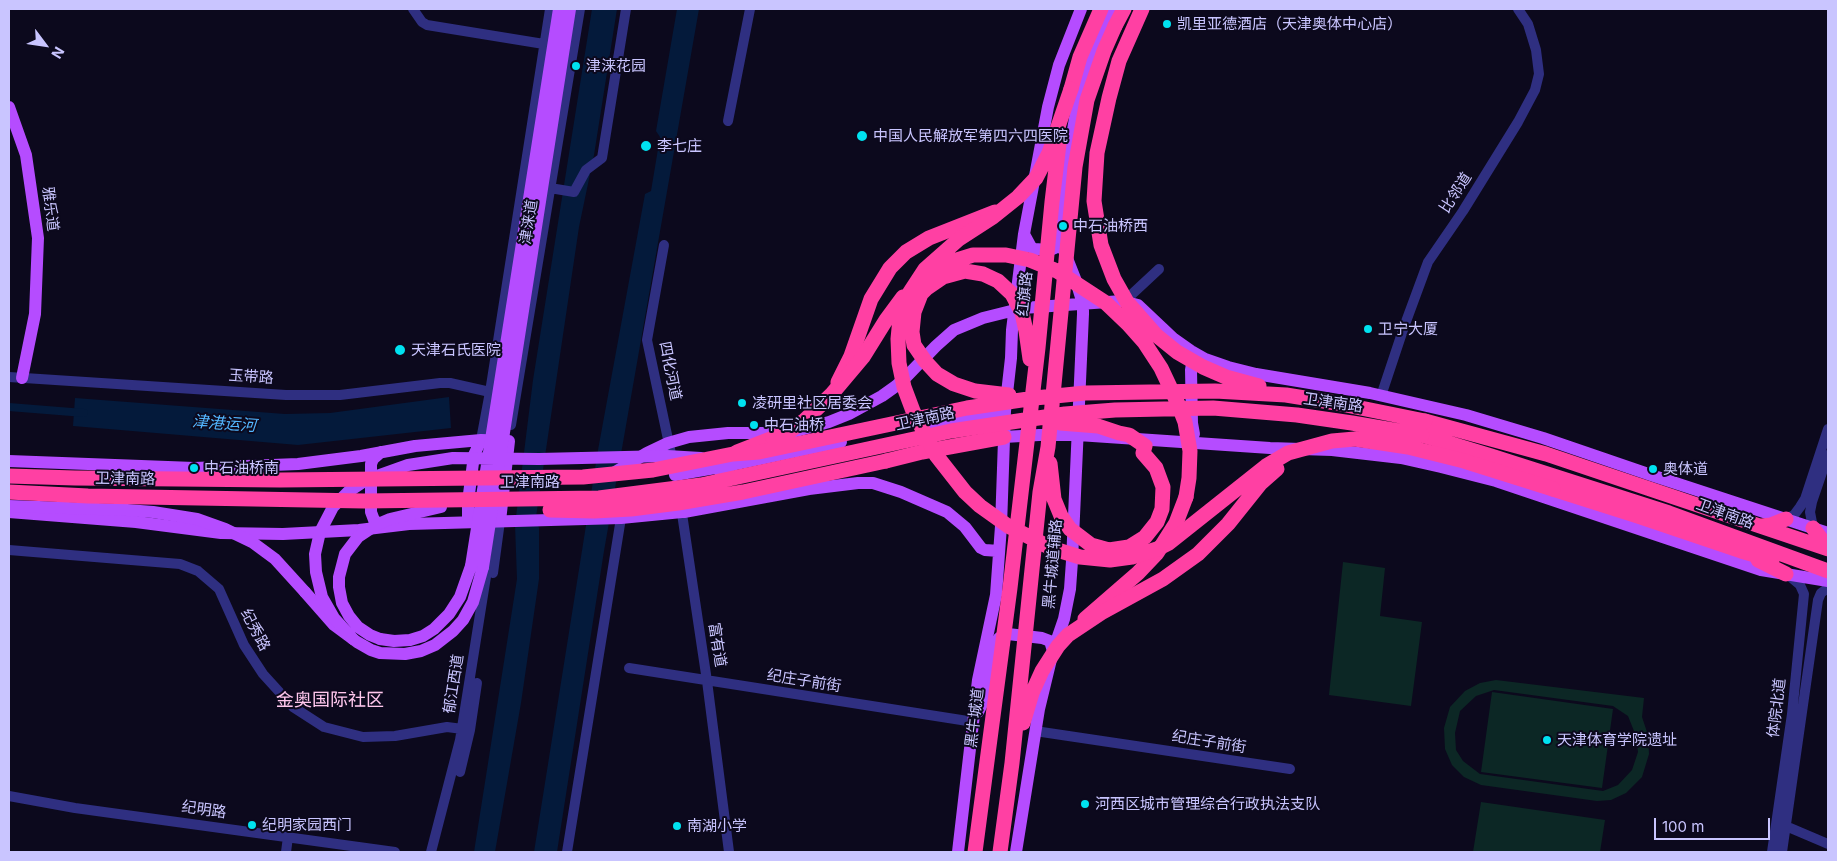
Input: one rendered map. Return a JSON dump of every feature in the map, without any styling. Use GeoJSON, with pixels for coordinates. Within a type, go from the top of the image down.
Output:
{"type":"FeatureCollection","features":[{"type":"Feature","properties":{"kind":"highway","name":"红旗路"},"geometry":{"type":"LineString","coordinates":[[1010,588],[1033,394],[1058,153],[1071,88],[1080,57],[1101,9]]}},
{"type":"Feature","properties":{"kind":"highway"},"geometry":{"type":"LineString","coordinates":[[1000,852],[1012,763],[1040,492],[1048,447],[1074,175],[1082,123],[1096,74],[1115,26],[1124,9]]}},
{"type":"Feature","properties":{"kind":"highway"},"geometry":{"type":"LineString","coordinates":[[1142,9],[1119,60],[1097,152],[1094,186],[1095,214],[1101,245],[1110,270],[1127,302],[1138,317],[1156,336],[1177,352],[1203,367],[1220,374],[1294,396]]}},
{"type":"Feature","properties":{"kind":"highway"},"geometry":{"type":"LineString","coordinates":[[1071,88],[1042,168],[1026,190],[1006,207],[943,252],[920,275],[904,304],[898,339],[899,364],[904,387],[913,411],[926,440],[941,464],[964,492],[995,518],[1033,540],[1064,552],[1100,560],[1132,557],[1169,543],[1266,466],[1288,453],[1312,445],[1355,439],[1408,447],[1464,461],[1638,516],[1828,580]]}},
{"type":"Feature","properties":{"kind":"highway"},"geometry":{"type":"LineString","coordinates":[[831,395],[850,356],[871,299],[882,279],[898,259],[929,238],[1006,207]]}},
{"type":"Feature","properties":{"kind":"highway"},"geometry":{"type":"LineString","coordinates":[[733,460],[796,427],[814,413],[863,357],[886,320],[914,284],[932,270],[944,264],[980,254],[1006,254],[1047,266],[1093,293],[1135,332],[1152,354],[1168,381],[1184,422],[1189,446],[1189,478],[1181,511],[1165,543],[1138,573],[1068,628],[1036,682],[1012,763]]}},
{"type":"Feature","properties":{"kind":"highway"},"geometry":{"type":"LineString","coordinates":[[965,271],[983,274],[1006,287],[1018,304],[1024,321],[1033,394],[990,394],[967,389],[949,382],[931,368],[917,351],[912,332],[915,307],[927,288],[943,277],[965,271]]}},
{"type":"Feature","properties":{"kind":"highway","name":"卫津南路"},"geometry":{"type":"LineString","coordinates":[[9,476],[280,480],[559,478],[653,470],[709,459],[733,460],[759,452],[1033,394],[1215,390],[1294,396],[1336,403],[1424,428],[1546,454],[1828,548]]}},
{"type":"Feature","properties":{"kind":"highway","name":"卫津南路"},"geometry":{"type":"LineString","coordinates":[[9,492],[367,507],[577,500],[636,495],[701,486],[929,436],[1007,416],[1115,410],[1213,408],[1424,428],[1491,456],[1669,512],[1828,580]]}},
{"type":"Feature","properties":{"kind":"highway"},"geometry":{"type":"LineString","coordinates":[[1007,416],[1088,424],[1129,435],[1145,446],[1143,452],[1156,468],[1163,486],[1162,509],[1153,528],[1140,541],[1123,548],[1103,549],[1084,541],[1070,529],[1061,516],[1054,499],[1048,447]]}},
{"type":"Feature","properties":{"kind":"highway"},"geometry":{"type":"LineString","coordinates":[[367,507],[392,505],[442,508],[594,511],[678,504],[734,494],[969,443],[1004,438]]}},
{"type":"Feature","properties":{"kind":"highway"},"geometry":{"type":"LineString","coordinates":[[1068,628],[1101,613],[1163,579],[1193,558],[1218,534],[1268,476],[1312,445]]}},
{"type":"Feature","properties":{"kind":"highway"},"geometry":{"type":"LineString","coordinates":[[1762,526],[1771,525],[1786,519]]}},
{"type":"Feature","properties":{"kind":"highway"},"geometry":{"type":"LineString","coordinates":[[1813,528],[1828,548]]}},
{"type":"Feature","properties":{"kind":"highway"},"geometry":{"type":"LineString","coordinates":[[1742,551],[1786,574]]}},
{"type":"Feature","properties":{"kind":"highway","name":"黑牛城道"},"geometry":{"type":"LineString","coordinates":[[975,852],[1010,588]]}},
{"type":"Feature","properties":{"kind":"main road"},"geometry":{"type":"LineString","coordinates":[[442,508],[382,522],[364,532],[349,548],[340,569],[339,587],[341,598],[351,620],[366,633],[380,639],[394,641],[410,640],[423,636],[434,629],[449,614],[460,597],[468,579],[480,517],[559,9]]}},
{"type":"Feature","properties":{"kind":"main road"},"geometry":{"type":"LineString","coordinates":[[9,506],[145,511],[173,514],[207,522],[244,537],[262,548],[298,583],[334,625],[371,650],[380,653],[398,655],[421,651],[435,645],[453,632],[467,612],[477,592],[484,568],[570,9]]}},
{"type":"Feature","properties":{"kind":"main road"},"geometry":{"type":"LineString","coordinates":[[958,852],[978,680],[995,606],[1004,438],[1012,341],[1009,310],[1016,262],[1022,250],[1048,107],[1059,64],[1081,9]]}},
{"type":"Feature","properties":{"kind":"main road"},"geometry":{"type":"LineString","coordinates":[[1024,234],[1031,247],[1038,250],[1055,248],[1059,238],[1064,182],[1074,114],[1085,74],[1113,9]]}},
{"type":"Feature","properties":{"kind":"main road","name":"雅乐道"},"geometry":{"type":"LineString","coordinates":[[9,107],[26,155],[38,238],[35,314],[15,378]]}},
{"type":"Feature","properties":{"kind":"main road"},"geometry":{"type":"LineString","coordinates":[[1048,107],[1074,114]]}},
{"type":"Feature","properties":{"kind":"main road","name":"黑牛城道辅路"},"geometry":{"type":"LineString","coordinates":[[1016,852],[1035,731],[1053,651],[1068,628],[1083,304],[1059,238]]}},
{"type":"Feature","properties":{"kind":"main road"},"geometry":{"type":"LineString","coordinates":[[509,483],[596,482],[647,452],[668,443],[705,435],[798,431],[849,414],[882,396],[907,376],[954,330],[964,325],[1009,310],[1134,300],[1174,339],[1205,359],[1256,374],[1381,396],[1466,415],[1543,438],[1828,533]]}},
{"type":"Feature","properties":{"kind":"main road"},"geometry":{"type":"LineString","coordinates":[[1201,444],[1196,439],[1193,428],[1190,379],[1192,364],[1197,360],[1205,359]]}},
{"type":"Feature","properties":{"kind":"main road"},"geometry":{"type":"LineString","coordinates":[[675,475],[733,460],[935,422],[1007,416]]}},
{"type":"Feature","properties":{"kind":"main road"},"geometry":{"type":"LineString","coordinates":[[1004,438],[1039,435],[1078,435],[1201,444],[1332,450],[1401,458],[1496,481],[1761,570],[1828,580]]}},
{"type":"Feature","properties":{"kind":"main road"},"geometry":{"type":"LineString","coordinates":[[472,521],[468,517],[468,502],[474,455],[481,440]]}},
{"type":"Feature","properties":{"kind":"main road"},"geometry":{"type":"LineString","coordinates":[[9,461],[194,468],[298,464],[366,460],[381,452],[415,446],[481,440],[509,441],[509,483],[499,521]]}},
{"type":"Feature","properties":{"kind":"main road"},"geometry":{"type":"LineString","coordinates":[[353,639],[334,618],[322,597],[316,572],[316,554],[322,526],[333,507],[348,492],[366,480],[408,465],[453,458],[539,459],[667,456],[709,459]]}},
{"type":"Feature","properties":{"kind":"main road"},"geometry":{"type":"LineString","coordinates":[[359,530],[369,518],[366,460]]}},
{"type":"Feature","properties":{"kind":"main road"},"geometry":{"type":"LineString","coordinates":[[682,512],[706,492],[733,460]]}},
{"type":"Feature","properties":{"kind":"main road"},"geometry":{"type":"LineString","coordinates":[[9,512],[126,521],[221,532],[283,534],[472,521],[621,518],[682,512],[808,489],[858,482],[873,483],[901,492],[947,512],[965,526],[981,548],[999,550]]}},
{"type":"Feature","properties":{"kind":"main road"},"geometry":{"type":"LineString","coordinates":[[367,507],[374,520],[384,527]]}},
{"type":"Feature","properties":{"kind":"main road"},"geometry":{"type":"LineString","coordinates":[[995,606],[999,626],[1043,631],[1068,628]]}},
{"type":"Feature","properties":{"kind":"main road"},"geometry":{"type":"LineString","coordinates":[[974,722],[985,698],[999,638],[1008,634],[1042,638],[1050,641],[1053,651]]}},
{"type":"Feature","properties":{"kind":"street"},"geometry":{"type":"LineString","coordinates":[[413,9],[422,22],[427,25],[574,48]]}},
{"type":"Feature","properties":{"kind":"street","name":"津涞道"},"geometry":{"type":"LineString","coordinates":[[481,440],[550,9]]}},
{"type":"Feature","properties":{"kind":"street","name":"津涞道"},"geometry":{"type":"LineString","coordinates":[[509,441],[553,188],[580,9]]}},
{"type":"Feature","properties":{"kind":"street"},"geometry":{"type":"LineString","coordinates":[[553,188],[574,192],[586,170],[602,158],[626,9]]}},
{"type":"Feature","properties":{"kind":"street"},"geometry":{"type":"LineString","coordinates":[[728,121],[750,9]]}},
{"type":"Feature","properties":{"kind":"street","name":"比邻道"},"geometry":{"type":"LineString","coordinates":[[1381,396],[1416,291],[1428,262],[1478,187],[1518,122],[1535,90],[1539,74],[1536,50],[1528,24],[1518,9]]}},
{"type":"Feature","properties":{"kind":"street","name":"四化河道"},"geometry":{"type":"LineString","coordinates":[[664,245],[647,340],[668,443]]}},
{"type":"Feature","properties":{"kind":"street"},"geometry":{"type":"LineString","coordinates":[[1134,300],[1158,269]]}},
{"type":"Feature","properties":{"kind":"street","name":"玉带路"},"geometry":{"type":"LineString","coordinates":[[15,378],[340,396],[440,383],[450,383],[490,392]]}},
{"type":"Feature","properties":{"kind":"street"},"geometry":{"type":"LineString","coordinates":[[1786,519],[1794,515],[1805,498],[1828,429]]}},
{"type":"Feature","properties":{"kind":"street","name":"富有道"},"geometry":{"type":"LineString","coordinates":[[668,443],[682,512],[707,681],[729,852]]}},
{"type":"Feature","properties":{"kind":"street"},"geometry":{"type":"LineString","coordinates":[[1813,528],[1810,512],[1812,502],[1828,455]]}},
{"type":"Feature","properties":{"kind":"street"},"geometry":{"type":"LineString","coordinates":[[567,852],[621,518]]}},
{"type":"Feature","properties":{"kind":"street","name":"郁江西道"},"geometry":{"type":"LineString","coordinates":[[436,852],[451,803],[466,730],[499,521]]}},
{"type":"Feature","properties":{"kind":"street","name":"纪秀路"},"geometry":{"type":"LineString","coordinates":[[9,550],[180,564],[198,571],[219,589],[244,645],[263,674],[293,707],[310,719],[324,727],[363,736],[395,736],[447,727],[466,730]]}},
{"type":"Feature","properties":{"kind":"street","name":"体院北道"},"geometry":{"type":"LineString","coordinates":[[1772,852],[1792,714],[1804,594],[1796,580],[1786,574]]}},
{"type":"Feature","properties":{"kind":"street","name":"体院北道"},"geometry":{"type":"LineString","coordinates":[[1782,852],[1818,600],[1828,580]]}},
{"type":"Feature","properties":{"kind":"street","name":"纪庄子前街"},"geometry":{"type":"LineString","coordinates":[[629,668],[974,722]]}},
{"type":"Feature","properties":{"kind":"street","name":"郁江西道"},"geometry":{"type":"LineString","coordinates":[[431,852],[466,730]]}},
{"type":"Feature","properties":{"kind":"street","name":"纪庄子前街"},"geometry":{"type":"LineString","coordinates":[[1035,731],[1290,769]]}},
{"type":"Feature","properties":{"kind":"street","name":"纪明路"},"geometry":{"type":"LineString","coordinates":[[9,796],[287,844],[395,852]]}},
{"type":"Feature","properties":{"kind":"street","name":"纪明路"},"geometry":{"type":"LineString","coordinates":[[9,800],[36,806],[287,844],[359,852]]}},
{"type":"Feature","properties":{"kind":"street"},"geometry":{"type":"LineString","coordinates":[[1776,822],[1828,844]]}},
{"type":"Feature","properties":{"kind":"green space"},"geometry":{"type":"Polygon","coordinates":[[[1343,562],[1385,568],[1380,616],[1422,622],[1411,706],[1329,695],[1343,562]]]}},
{"type":"Feature","properties":{"kind":"green space"},"geometry":{"type":"Polygon","coordinates":[[[1496,680],[1644,698],[1642,717],[1648,735],[1649,754],[1642,777],[1626,793],[1611,800],[1597,801],[1481,785],[1464,777],[1452,765],[1445,749],[1444,728],[1450,707],[1465,691],[1480,683],[1496,680]],[[1494,690],[1476,696],[1460,711],[1455,733],[1456,750],[1463,761],[1480,774],[1603,791],[1618,785],[1632,770],[1638,752],[1636,736],[1628,716],[1613,706],[1494,690]]]}},
{"type":"Feature","properties":{"kind":"green space","name":"天津体育学院遗址"},"geometry":{"type":"Polygon","coordinates":[[[1492,692],[1613,709],[1602,788],[1481,772],[1492,692]]]}},
{"type":"Feature","properties":{"kind":"green space"},"geometry":{"type":"Polygon","coordinates":[[[1481,802],[1605,820],[1600,852],[1473,852],[1481,802]]]}},
{"type":"Feature","properties":{"kind":"water"},"geometry":{"type":"Polygon","coordinates":[[[592,9],[617,9],[594,155],[579,227],[536,517],[539,528],[539,579],[521,703],[495,852],[474,852],[517,579],[515,525],[533,380],[592,9]]]}},
{"type":"Feature","properties":{"kind":"water"},"geometry":{"type":"Polygon","coordinates":[[[677,9],[699,9],[604,551],[557,852],[534,852],[598,450],[645,194],[651,191],[660,137],[656,131],[677,9]]]}},
{"type":"Feature","properties":{"kind":"water"},"geometry":{"type":"Polygon","coordinates":[[[449,397],[451,428],[298,445],[73,426],[75,398],[285,414],[330,413],[449,397]]]}},
{"type":"Feature","properties":{"kind":"waterway","name":"津港运河"},"geometry":{"type":"LineString","coordinates":[[9,407],[84,413]]}},
{"type":"Feature","properties":{"kind":"place","name":"凯里亚德酒店（天津奥体中心店）"},"geometry":{"type":"Point","coordinates":[1167,24]}},
{"type":"Feature","properties":{"kind":"place","name":"津涞花园"},"geometry":{"type":"Point","coordinates":[576,66]}},
{"type":"Feature","properties":{"kind":"place","name":"中国人民解放军第四六四医院"},"geometry":{"type":"Point","coordinates":[862,136]}},
{"type":"Feature","properties":{"kind":"place","name":"李七庄"},"geometry":{"type":"Point","coordinates":[646,146]}},
{"type":"Feature","properties":{"kind":"place","name":"中石油桥西"},"geometry":{"type":"Point","coordinates":[1063,226]}},
{"type":"Feature","properties":{"kind":"place","name":"卫宁大厦"},"geometry":{"type":"Point","coordinates":[1368,329]}},
{"type":"Feature","properties":{"kind":"place","name":"天津石氏医院"},"geometry":{"type":"Point","coordinates":[400,350]}},
{"type":"Feature","properties":{"kind":"place","name":"凌研里社区居委会"},"geometry":{"type":"Point","coordinates":[742,403]}},
{"type":"Feature","properties":{"kind":"place","name":"中石油桥"},"geometry":{"type":"Point","coordinates":[754,425]}},
{"type":"Feature","properties":{"kind":"place","name":"中石油桥南"},"geometry":{"type":"Point","coordinates":[194,468]}},
{"type":"Feature","properties":{"kind":"place","name":"奥体道"},"geometry":{"type":"Point","coordinates":[1653,469]}},
{"type":"Feature","properties":{"kind":"place","name":"天津体育学院遗址"},"geometry":{"type":"Point","coordinates":[1547,740]}},
{"type":"Feature","properties":{"kind":"place","name":"河西区城市管理综合行政执法支队"},"geometry":{"type":"Point","coordinates":[1085,804]}},
{"type":"Feature","properties":{"kind":"place","name":"纪明家园西门"},"geometry":{"type":"Point","coordinates":[252,825]}},
{"type":"Feature","properties":{"kind":"place","name":"南湖小学"},"geometry":{"type":"Point","coordinates":[677,826]}},
{"type":"Feature","properties":{"kind":"district","name":"金奥国际社区"},"geometry":{"type":"Point","coordinates":[330,701]}}]}
